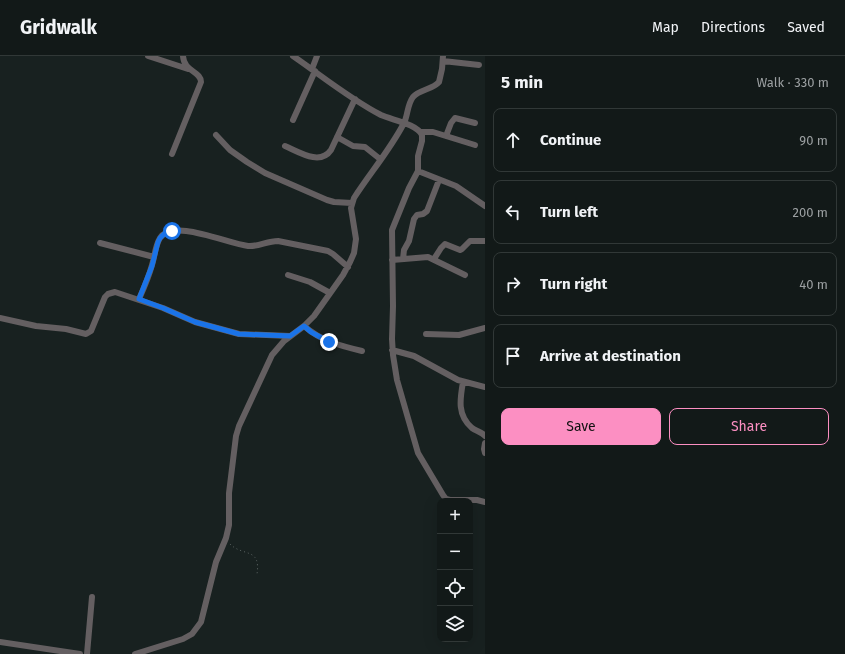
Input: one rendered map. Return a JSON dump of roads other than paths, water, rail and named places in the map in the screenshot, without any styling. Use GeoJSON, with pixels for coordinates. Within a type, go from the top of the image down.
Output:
{"type":"FeatureCollection","features":[{"type":"Feature","properties":{"kind":"street"},"geometry":{"type":"LineString","coordinates":[[148,56],[188,69],[201,78],[201,82],[172,154]]}},
{"type":"Feature","properties":{"kind":"street"},"geometry":{"type":"LineString","coordinates":[[183,56],[184,62],[188,69]]}},
{"type":"Feature","properties":{"kind":"street"},"geometry":{"type":"LineString","coordinates":[[293,56],[382,116],[406,124],[420,131],[433,132],[475,145]]}},
{"type":"Feature","properties":{"kind":"street"},"geometry":{"type":"LineString","coordinates":[[293,120],[314,70],[317,56]]}},
{"type":"Feature","properties":{"kind":"street"},"geometry":{"type":"LineString","coordinates":[[135,654],[183,639],[198,629],[216,562],[226,538],[229,525],[229,489],[236,436],[239,426],[270,359],[278,346],[304,326],[314,316],[348,267],[354,253],[356,239],[352,214],[352,203],[380,159],[406,124],[410,102],[422,90],[434,86],[440,82],[443,59],[479,65]]}},
{"type":"Feature","properties":{"kind":"street"},"geometry":{"type":"LineString","coordinates":[[285,146],[307,156],[321,158],[329,154],[355,99]]}},
{"type":"Feature","properties":{"kind":"street"},"geometry":{"type":"LineString","coordinates":[[446,136],[451,123],[455,118],[475,122]]}},
{"type":"Feature","properties":{"kind":"street"},"geometry":{"type":"LineString","coordinates":[[420,131],[423,138],[418,156],[418,171],[409,188],[391,233],[392,350],[397,380],[421,459],[446,499],[477,500],[485,502]]}},
{"type":"Feature","properties":{"kind":"street"},"geometry":{"type":"LineString","coordinates":[[216,135],[239,157],[265,173],[327,200],[352,203]]}},
{"type":"Feature","properties":{"kind":"street"},"geometry":{"type":"LineString","coordinates":[[337,137],[353,146],[365,146],[380,159]]}},
{"type":"Feature","properties":{"kind":"street"},"geometry":{"type":"LineString","coordinates":[[418,171],[463,190],[485,206]]}},
{"type":"Feature","properties":{"kind":"street"},"geometry":{"type":"LineString","coordinates":[[403,259],[404,250],[410,237],[414,219],[417,215],[423,214],[427,211],[439,180]]}},
{"type":"Feature","properties":{"kind":"street"},"geometry":{"type":"LineString","coordinates":[[139,299],[160,238],[166,232],[178,231],[210,236],[246,246],[258,246],[269,242],[278,241],[324,250],[333,254],[348,267]]}},
{"type":"Feature","properties":{"kind":"street"},"geometry":{"type":"LineString","coordinates":[[434,259],[445,244],[460,250],[470,241],[485,241]]}},
{"type":"Feature","properties":{"kind":"street"},"geometry":{"type":"LineString","coordinates":[[100,243],[154,257]]}},
{"type":"Feature","properties":{"kind":"street"},"geometry":{"type":"LineString","coordinates":[[392,260],[422,257],[434,259],[465,275]]}},
{"type":"Feature","properties":{"kind":"street"},"geometry":{"type":"LineString","coordinates":[[288,275],[310,282],[330,293]]}},
{"type":"Feature","properties":{"kind":"street"},"geometry":{"type":"LineString","coordinates":[[0,318],[36,326],[66,329],[86,334],[91,331],[105,297],[108,294],[115,292],[139,299],[195,322],[239,334],[290,336]]}},
{"type":"Feature","properties":{"kind":"street"},"geometry":{"type":"LineString","coordinates":[[304,326],[311,332],[329,342],[362,351]]}},
{"type":"Feature","properties":{"kind":"street"},"geometry":{"type":"LineString","coordinates":[[426,334],[459,335],[485,328]]}},
{"type":"Feature","properties":{"kind":"street"},"geometry":{"type":"LineString","coordinates":[[392,350],[414,356],[463,382],[485,387]]}},
{"type":"Feature","properties":{"kind":"street"},"geometry":{"type":"LineString","coordinates":[[463,382],[460,404],[462,414],[471,427],[485,436]]}},
{"type":"Feature","properties":{"kind":"street"},"geometry":{"type":"LineString","coordinates":[[485,443],[485,453]]}},
{"type":"Feature","properties":{"kind":"street"},"geometry":{"type":"LineString","coordinates":[[87,654],[92,597]]}},
{"type":"Feature","properties":{"kind":"street"},"geometry":{"type":"LineString","coordinates":[[0,642],[80,654]]}},
{"type":"Feature","properties":{"kind":"street"},"geometry":{"type":"LineString","coordinates":[[29,654],[30,646]]}}]}
